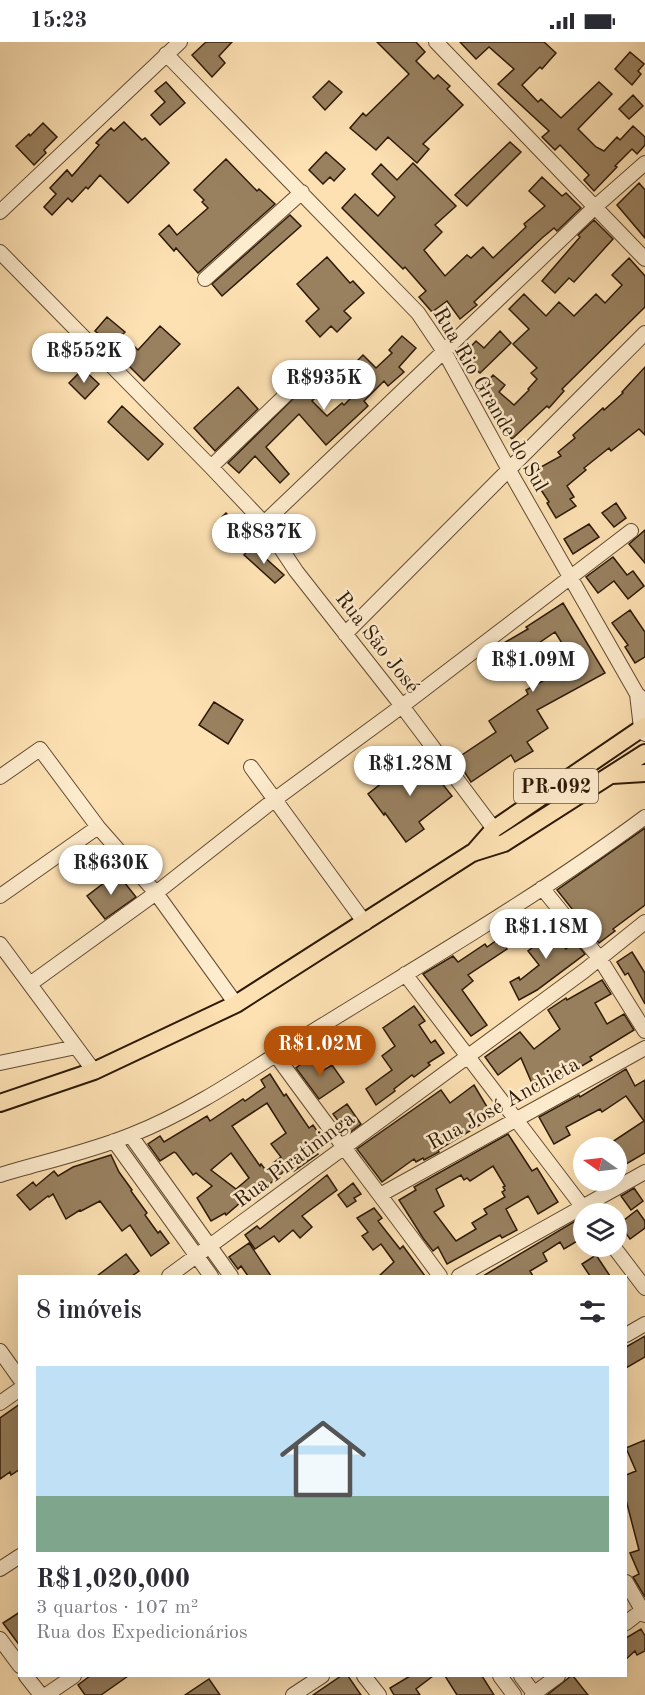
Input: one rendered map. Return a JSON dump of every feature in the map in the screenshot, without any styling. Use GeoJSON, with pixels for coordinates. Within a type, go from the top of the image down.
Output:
{"type":"FeatureCollection","features":[{"type":"Feature","properties":{"kind":"main road","name":"PR-092"},"geometry":{"type":"LineString","coordinates":[[0,1103],[94,1071],[236,1004],[472,853],[494,829],[644,729]]}},
{"type":"Feature","properties":{"kind":"main road","name":"PR-092"},"geometry":{"type":"LineString","coordinates":[[472,853],[504,843],[645,753]]}},
{"type":"Feature","properties":{"kind":"main road"},"geometry":{"type":"LineString","coordinates":[[611,775],[645,773]]}},
{"type":"Feature","properties":{"kind":"street"},"geometry":{"type":"LineString","coordinates":[[0,212],[180,42]]}},
{"type":"Feature","properties":{"kind":"street"},"geometry":{"type":"LineString","coordinates":[[436,42],[645,259]]}},
{"type":"Feature","properties":{"kind":"street","name":"Rua Rio Grande do Sul"},"geometry":{"type":"LineString","coordinates":[[166,54],[418,313],[445,352],[509,470],[641,697],[644,729]]}},
{"type":"Feature","properties":{"kind":"street"},"geometry":{"type":"LineString","coordinates":[[264,523],[595,207],[645,163]]}},
{"type":"Feature","properties":{"kind":"street"},"geometry":{"type":"LineString","coordinates":[[205,279],[302,192]]}},
{"type":"Feature","properties":{"kind":"street","name":"Rua São José"},"geometry":{"type":"LineString","coordinates":[[0,252],[264,523],[296,571],[402,706],[494,829]]}},
{"type":"Feature","properties":{"kind":"street"},"geometry":{"type":"LineString","coordinates":[[345,634],[645,333]]}},
{"type":"Feature","properties":{"kind":"street"},"geometry":{"type":"LineString","coordinates":[[211,467],[296,385]]}},
{"type":"Feature","properties":{"kind":"street"},"geometry":{"type":"LineString","coordinates":[[30,984],[156,894],[274,800],[402,706],[631,531]]}},
{"type":"Feature","properties":{"kind":"street"},"geometry":{"type":"LineString","coordinates":[[0,777],[40,749],[98,827],[156,894],[236,1004]]}},
{"type":"Feature","properties":{"kind":"street"},"geometry":{"type":"LineString","coordinates":[[251,767],[365,923]]}},
{"type":"Feature","properties":{"kind":"street"},"geometry":{"type":"LineString","coordinates":[[0,1174],[130,1136],[192,1108],[542,888],[645,817]]}},
{"type":"Feature","properties":{"kind":"street"},"geometry":{"type":"LineString","coordinates":[[0,896],[98,827]]}},
{"type":"Feature","properties":{"kind":"street"},"geometry":{"type":"LineString","coordinates":[[542,888],[600,959],[645,1031]]}},
{"type":"Feature","properties":{"kind":"street","name":"Rua Piratininga"},"geometry":{"type":"LineString","coordinates":[[171,1275],[600,959],[645,922]]}},
{"type":"Feature","properties":{"kind":"street"},"geometry":{"type":"LineString","coordinates":[[0,944],[94,1071]]}},
{"type":"Feature","properties":{"kind":"street"},"geometry":{"type":"LineString","coordinates":[[405,974],[581,1203]]}},
{"type":"Feature","properties":{"kind":"street"},"geometry":{"type":"LineString","coordinates":[[0,1063],[76,1047]]}},
{"type":"Feature","properties":{"kind":"street","name":"Rua José Anchieta"},"geometry":{"type":"LineString","coordinates":[[380,1195],[645,1048]]}},
{"type":"Feature","properties":{"kind":"street"},"geometry":{"type":"LineString","coordinates":[[275,1054],[439,1275]]}},
{"type":"Feature","properties":{"kind":"street"},"geometry":{"type":"LineString","coordinates":[[130,1136],[230,1275]]}},
{"type":"Feature","properties":{"kind":"street"},"geometry":{"type":"LineString","coordinates":[[114,1141],[210,1275]]}},
{"type":"Feature","properties":{"kind":"street"},"geometry":{"type":"LineString","coordinates":[[597,1203],[645,1172]]}},
{"type":"Feature","properties":{"kind":"street"},"geometry":{"type":"LineString","coordinates":[[461,1275],[573,1217]]}},
{"type":"Feature","properties":{"kind":"street"},"geometry":{"type":"LineString","coordinates":[[621,1257],[645,1288]]}},
{"type":"Feature","properties":{"kind":"street"},"geometry":{"type":"LineString","coordinates":[[627,1334],[645,1324]]}},
{"type":"Feature","properties":{"kind":"street"},"geometry":{"type":"LineString","coordinates":[[0,1351],[18,1375]]}},
{"type":"Feature","properties":{"kind":"street"},"geometry":{"type":"LineString","coordinates":[[0,1403],[18,1390]]}},
{"type":"Feature","properties":{"kind":"street"},"geometry":{"type":"LineString","coordinates":[[0,1569],[18,1557]]}},
{"type":"Feature","properties":{"kind":"street"},"geometry":{"type":"LineString","coordinates":[[627,1584],[644,1611],[627,1622]]}},
{"type":"Feature","properties":{"kind":"street"},"geometry":{"type":"LineString","coordinates":[[0,1639],[18,1663]]}},
{"type":"Feature","properties":{"kind":"street"},"geometry":{"type":"LineString","coordinates":[[27,1677],[40,1695]]}},
{"type":"Feature","properties":{"kind":"street"},"geometry":{"type":"LineString","coordinates":[[46,1695],[73,1677]]}},
{"type":"Feature","properties":{"kind":"street"},"geometry":{"type":"LineString","coordinates":[[293,1695],[320,1677]]}},
{"type":"Feature","properties":{"kind":"street"},"geometry":{"type":"LineString","coordinates":[[365,1677],[379,1695]]}},
{"type":"Feature","properties":{"kind":"street"},"geometry":{"type":"LineString","coordinates":[[501,1677],[514,1695]]}},
{"type":"Feature","properties":{"kind":"street"},"geometry":{"type":"LineString","coordinates":[[522,1677],[534,1695],[557,1677]]}},
{"type":"Feature","properties":{"kind":"building"},"geometry":{"type":"Polygon","coordinates":[[[206,42],[232,42],[219,56],[225,63],[212,77],[192,55],[206,42]]]}},
{"type":"Feature","properties":{"kind":"building"},"geometry":{"type":"Polygon","coordinates":[[[377,42],[416,42],[425,52],[416,61],[434,79],[438,75],[450,86],[447,89],[463,105],[423,144],[429,149],[417,163],[388,137],[376,150],[350,128],[363,113],[366,116],[409,74],[377,42]]]}},
{"type":"Feature","properties":{"kind":"building"},"geometry":{"type":"Polygon","coordinates":[[[460,42],[544,42],[556,53],[542,69],[540,67],[522,85],[538,102],[541,99],[561,118],[599,82],[612,94],[578,129],[596,147],[604,151],[617,137],[620,140],[633,126],[645,137],[645,145],[637,154],[632,149],[594,191],[584,180],[589,175],[560,145],[555,150],[542,137],[549,131],[498,84],[514,69],[489,47],[476,59],[460,42]]]}},
{"type":"Feature","properties":{"kind":"building"},"geometry":{"type":"Polygon","coordinates":[[[630,52],[644,64],[638,71],[641,74],[632,85],[615,69],[630,52]]]}},
{"type":"Feature","properties":{"kind":"building"},"geometry":{"type":"Polygon","coordinates":[[[329,81],[342,92],[325,110],[313,97],[329,81]]]}},
{"type":"Feature","properties":{"kind":"building"},"geometry":{"type":"Polygon","coordinates":[[[166,82],[185,103],[160,125],[151,115],[165,102],[155,91],[166,82]]]}},
{"type":"Feature","properties":{"kind":"building"},"geometry":{"type":"Polygon","coordinates":[[[633,95],[643,106],[629,119],[619,109],[633,95]]]}},
{"type":"Feature","properties":{"kind":"building"},"geometry":{"type":"Polygon","coordinates":[[[124,122],[142,140],[145,138],[169,163],[128,203],[100,175],[88,189],[86,187],[72,202],[68,198],[52,215],[44,207],[56,194],[50,188],[67,170],[72,176],[99,145],[96,143],[111,128],[114,131],[124,122]]]}},
{"type":"Feature","properties":{"kind":"building"},"geometry":{"type":"Polygon","coordinates":[[[43,123],[57,137],[34,165],[16,146],[43,123]]]}},
{"type":"Feature","properties":{"kind":"building"},"geometry":{"type":"Polygon","coordinates":[[[510,142],[521,152],[467,206],[455,195],[510,142]]]}},
{"type":"Feature","properties":{"kind":"building"},"geometry":{"type":"Polygon","coordinates":[[[326,152],[345,169],[334,181],[330,177],[323,184],[309,170],[326,152]]]}},
{"type":"Feature","properties":{"kind":"building"},"geometry":{"type":"Polygon","coordinates":[[[226,159],[257,191],[259,189],[275,204],[198,273],[176,248],[174,251],[159,234],[169,225],[177,235],[208,208],[194,190],[226,159]]]}},
{"type":"Feature","properties":{"kind":"building"},"geometry":{"type":"Polygon","coordinates":[[[413,163],[456,206],[435,225],[442,232],[424,250],[445,276],[467,255],[471,258],[483,247],[493,258],[526,227],[524,224],[545,206],[529,191],[542,177],[562,196],[566,193],[581,208],[557,231],[554,228],[542,238],[474,302],[477,305],[460,319],[447,301],[432,312],[419,297],[426,291],[405,267],[403,269],[342,208],[355,194],[378,216],[395,197],[372,174],[381,164],[397,180],[413,163]]]}},
{"type":"Feature","properties":{"kind":"building"},"geometry":{"type":"Polygon","coordinates":[[[639,183],[645,190],[645,238],[617,205],[639,183]]]}},
{"type":"Feature","properties":{"kind":"building"},"geometry":{"type":"Polygon","coordinates":[[[290,215],[301,226],[222,296],[212,284],[290,215]]]}},
{"type":"Feature","properties":{"kind":"building"},"geometry":{"type":"Polygon","coordinates":[[[594,220],[613,239],[574,282],[569,278],[555,293],[542,281],[580,237],[578,235],[594,220]]]}},
{"type":"Feature","properties":{"kind":"building"},"geometry":{"type":"Polygon","coordinates":[[[327,257],[350,283],[353,281],[364,293],[344,311],[351,318],[337,332],[331,326],[320,337],[306,321],[319,309],[297,284],[327,257]]]}},
{"type":"Feature","properties":{"kind":"building"},"geometry":{"type":"Polygon","coordinates":[[[629,258],[645,276],[645,307],[562,389],[564,391],[549,408],[547,406],[512,439],[502,429],[507,424],[492,409],[497,404],[481,389],[493,375],[505,385],[499,392],[514,405],[537,379],[531,373],[537,368],[513,344],[529,329],[509,309],[524,294],[546,316],[559,302],[574,316],[596,294],[605,303],[622,285],[612,275],[629,258]]]}},
{"type":"Feature","properties":{"kind":"building"},"geometry":{"type":"Polygon","coordinates":[[[107,317],[125,332],[122,335],[138,350],[160,326],[180,344],[144,381],[119,356],[121,353],[95,331],[107,317]]]}},
{"type":"Feature","properties":{"kind":"building"},"geometry":{"type":"Polygon","coordinates":[[[500,331],[511,343],[480,373],[461,357],[476,341],[484,348],[500,331]]]}},
{"type":"Feature","properties":{"kind":"building"},"geometry":{"type":"Polygon","coordinates":[[[402,336],[416,348],[399,367],[404,372],[388,386],[384,381],[364,401],[368,406],[326,445],[299,414],[266,447],[289,474],[280,483],[255,456],[239,473],[228,463],[305,387],[315,398],[312,401],[327,416],[342,403],[344,405],[362,387],[359,384],[363,381],[350,368],[363,355],[376,368],[392,353],[389,350],[402,336]]]}},
{"type":"Feature","properties":{"kind":"building"},"geometry":{"type":"Polygon","coordinates":[[[645,367],[645,435],[639,429],[611,451],[609,448],[584,468],[586,470],[567,486],[574,497],[570,499],[576,506],[556,518],[547,503],[549,502],[530,473],[561,456],[558,452],[575,438],[573,435],[623,393],[645,367]]]}},
{"type":"Feature","properties":{"kind":"building"},"geometry":{"type":"Polygon","coordinates":[[[83,369],[99,384],[85,399],[69,383],[83,369]]]}},
{"type":"Feature","properties":{"kind":"building"},"geometry":{"type":"Polygon","coordinates":[[[238,387],[258,409],[215,451],[194,428],[238,387]]]}},
{"type":"Feature","properties":{"kind":"building"},"geometry":{"type":"Polygon","coordinates":[[[122,406],[163,444],[148,460],[108,422],[122,406]]]}},
{"type":"Feature","properties":{"kind":"building"},"geometry":{"type":"Polygon","coordinates":[[[616,503],[626,518],[614,527],[602,513],[616,503]]]}},
{"type":"Feature","properties":{"kind":"building"},"geometry":{"type":"Polygon","coordinates":[[[226,513],[238,525],[228,535],[216,523],[226,513]]]}},
{"type":"Feature","properties":{"kind":"building"},"geometry":{"type":"Polygon","coordinates":[[[589,524],[599,537],[573,554],[564,539],[589,524]]]}},
{"type":"Feature","properties":{"kind":"building"},"geometry":{"type":"Polygon","coordinates":[[[645,530],[645,563],[629,544],[645,530]]]}},
{"type":"Feature","properties":{"kind":"building"},"geometry":{"type":"Polygon","coordinates":[[[252,546],[284,575],[275,583],[244,555],[252,546]]]}},
{"type":"Feature","properties":{"kind":"building"},"geometry":{"type":"Polygon","coordinates":[[[613,557],[627,575],[633,571],[644,586],[628,599],[614,581],[598,593],[586,577],[613,557]]]}},
{"type":"Feature","properties":{"kind":"building"},"geometry":{"type":"Polygon","coordinates":[[[563,603],[605,673],[537,710],[548,728],[527,742],[533,751],[515,762],[511,755],[471,782],[456,759],[496,732],[489,721],[528,694],[526,690],[573,665],[574,662],[555,632],[536,645],[538,649],[513,663],[502,644],[528,629],[526,627],[563,603]]]}},
{"type":"Feature","properties":{"kind":"building"},"geometry":{"type":"Polygon","coordinates":[[[630,610],[645,632],[645,657],[635,663],[625,647],[628,645],[612,623],[630,610]]]}},
{"type":"Feature","properties":{"kind":"building"},"geometry":{"type":"Polygon","coordinates":[[[214,702],[243,720],[228,744],[199,725],[214,702]]]}},
{"type":"Feature","properties":{"kind":"building"},"geometry":{"type":"Polygon","coordinates":[[[419,754],[452,796],[419,822],[424,829],[406,842],[368,794],[419,754]]]}},
{"type":"Feature","properties":{"kind":"building"},"geometry":{"type":"Polygon","coordinates":[[[645,828],[645,905],[613,929],[615,931],[599,943],[557,890],[645,828]]]}},
{"type":"Feature","properties":{"kind":"building"},"geometry":{"type":"Polygon","coordinates":[[[117,873],[136,897],[105,919],[87,896],[117,873]]]}},
{"type":"Feature","properties":{"kind":"building"},"geometry":{"type":"Polygon","coordinates":[[[550,917],[558,927],[552,932],[566,949],[575,942],[585,954],[537,990],[519,1000],[510,982],[519,977],[520,980],[539,965],[528,951],[540,942],[532,931],[550,917]]]}},
{"type":"Feature","properties":{"kind":"building"},"geometry":{"type":"Polygon","coordinates":[[[500,938],[507,949],[468,975],[473,981],[462,990],[487,1025],[471,1036],[423,974],[453,956],[458,962],[485,944],[487,947],[500,938]]]}},
{"type":"Feature","properties":{"kind":"building"},"geometry":{"type":"Polygon","coordinates":[[[632,952],[645,973],[645,1004],[628,973],[625,975],[617,962],[632,952]]]}},
{"type":"Feature","properties":{"kind":"building"},"geometry":{"type":"Polygon","coordinates":[[[602,980],[611,994],[595,1003],[607,1024],[624,1014],[634,1030],[590,1057],[592,1060],[556,1081],[553,1078],[534,1088],[521,1058],[498,1075],[485,1057],[520,1032],[534,1049],[560,1029],[548,1010],[602,980]]]}},
{"type":"Feature","properties":{"kind":"building"},"geometry":{"type":"Polygon","coordinates":[[[414,1006],[425,1021],[419,1025],[431,1043],[435,1040],[444,1053],[428,1063],[430,1065],[414,1077],[412,1075],[376,1105],[366,1089],[392,1070],[382,1056],[395,1046],[383,1028],[414,1006]]]}},
{"type":"Feature","properties":{"kind":"building"},"geometry":{"type":"Polygon","coordinates":[[[349,1030],[359,1045],[340,1058],[330,1043],[349,1030]]]}},
{"type":"Feature","properties":{"kind":"building"},"geometry":{"type":"Polygon","coordinates":[[[313,1055],[324,1070],[332,1065],[344,1082],[319,1099],[296,1068],[313,1055]]]}},
{"type":"Feature","properties":{"kind":"building"},"geometry":{"type":"Polygon","coordinates":[[[626,1069],[635,1086],[645,1080],[645,1153],[627,1164],[627,1137],[620,1137],[644,1121],[626,1096],[602,1112],[600,1109],[566,1127],[570,1135],[554,1144],[539,1117],[579,1095],[580,1097],[626,1069]]]}},
{"type":"Feature","properties":{"kind":"building"},"geometry":{"type":"Polygon","coordinates":[[[270,1074],[309,1128],[313,1125],[324,1141],[313,1148],[318,1154],[294,1171],[290,1166],[264,1189],[261,1185],[226,1215],[225,1213],[211,1221],[197,1198],[212,1186],[196,1173],[193,1175],[176,1153],[160,1161],[148,1144],[160,1136],[164,1142],[207,1116],[210,1121],[265,1087],[261,1080],[270,1074]],[[267,1103],[232,1126],[260,1166],[261,1164],[265,1169],[281,1157],[271,1144],[286,1133],[267,1103]],[[231,1153],[211,1170],[236,1189],[249,1178],[231,1153]]]}},
{"type":"Feature","properties":{"kind":"building"},"geometry":{"type":"Polygon","coordinates":[[[474,1085],[493,1117],[424,1160],[423,1158],[416,1162],[414,1159],[382,1182],[357,1149],[441,1090],[450,1103],[474,1085]]]}},
{"type":"Feature","properties":{"kind":"building"},"geometry":{"type":"Polygon","coordinates":[[[347,1104],[361,1124],[348,1134],[333,1114],[347,1104]]]}},
{"type":"Feature","properties":{"kind":"building"},"geometry":{"type":"Polygon","coordinates":[[[508,1134],[532,1171],[537,1168],[558,1202],[538,1214],[528,1196],[506,1209],[517,1230],[502,1238],[500,1235],[447,1264],[438,1247],[433,1251],[423,1238],[399,1200],[416,1190],[414,1187],[508,1134]],[[493,1166],[470,1181],[467,1178],[464,1180],[461,1175],[436,1189],[444,1206],[434,1212],[456,1241],[476,1229],[472,1223],[487,1214],[484,1209],[505,1197],[502,1192],[505,1186],[493,1166]]]}},
{"type":"Feature","properties":{"kind":"building"},"geometry":{"type":"Polygon","coordinates":[[[111,1155],[119,1172],[147,1213],[145,1215],[158,1233],[160,1231],[169,1243],[151,1256],[130,1225],[122,1231],[100,1201],[66,1219],[53,1194],[30,1210],[17,1195],[33,1182],[36,1186],[54,1171],[58,1176],[73,1167],[111,1155]]]}},
{"type":"Feature","properties":{"kind":"building"},"geometry":{"type":"Polygon","coordinates":[[[327,1175],[337,1190],[302,1216],[312,1227],[300,1238],[293,1230],[279,1242],[274,1236],[255,1249],[245,1235],[257,1226],[260,1229],[327,1175]]]}},
{"type":"Feature","properties":{"kind":"building"},"geometry":{"type":"Polygon","coordinates":[[[353,1183],[361,1194],[354,1198],[356,1201],[347,1207],[338,1195],[353,1183]]]}},
{"type":"Feature","properties":{"kind":"building"},"geometry":{"type":"Polygon","coordinates":[[[634,1188],[643,1201],[631,1210],[621,1196],[634,1188]]]}},
{"type":"Feature","properties":{"kind":"building"},"geometry":{"type":"Polygon","coordinates":[[[374,1208],[382,1218],[378,1221],[400,1249],[403,1246],[424,1275],[380,1275],[394,1262],[381,1244],[373,1250],[362,1236],[368,1232],[357,1218],[374,1208]]]}},
{"type":"Feature","properties":{"kind":"building"},"geometry":{"type":"Polygon","coordinates":[[[637,1210],[645,1221],[645,1228],[630,1239],[627,1235],[627,1218],[637,1210]]]}},
{"type":"Feature","properties":{"kind":"building"},"geometry":{"type":"Polygon","coordinates":[[[573,1222],[573,1244],[564,1249],[560,1242],[543,1253],[547,1261],[530,1271],[532,1275],[485,1275],[573,1222]]]}},
{"type":"Feature","properties":{"kind":"building"},"geometry":{"type":"Polygon","coordinates":[[[249,1243],[270,1275],[247,1275],[241,1266],[238,1269],[229,1257],[249,1243]]]}},
{"type":"Feature","properties":{"kind":"building"},"geometry":{"type":"Polygon","coordinates":[[[126,1254],[139,1271],[133,1275],[98,1275],[126,1254]]]}},
{"type":"Feature","properties":{"kind":"building"},"geometry":{"type":"Polygon","coordinates":[[[593,1257],[597,1257],[609,1275],[589,1275],[582,1264],[593,1257]]]}},
{"type":"Feature","properties":{"kind":"building"},"geometry":{"type":"Polygon","coordinates":[[[645,1336],[645,1357],[627,1367],[627,1346],[645,1336]]]}},
{"type":"Feature","properties":{"kind":"building"},"geometry":{"type":"Polygon","coordinates":[[[18,1405],[18,1470],[11,1475],[10,1472],[0,1479],[0,1418],[18,1405]]]}},
{"type":"Feature","properties":{"kind":"building"},"geometry":{"type":"Polygon","coordinates":[[[645,1440],[645,1597],[633,1577],[639,1574],[630,1553],[639,1550],[627,1504],[627,1475],[636,1471],[627,1448],[645,1440]]]}},
{"type":"Feature","properties":{"kind":"building"},"geometry":{"type":"Polygon","coordinates":[[[18,1613],[18,1643],[3,1623],[18,1613]]]}},
{"type":"Feature","properties":{"kind":"building"},"geometry":{"type":"Polygon","coordinates":[[[641,1629],[645,1636],[645,1651],[637,1655],[635,1651],[627,1658],[627,1637],[641,1629]]]}},
{"type":"Feature","properties":{"kind":"building"},"geometry":{"type":"Polygon","coordinates":[[[89,1677],[127,1677],[101,1695],[85,1695],[78,1685],[89,1677]]]}},
{"type":"Feature","properties":{"kind":"building"},"geometry":{"type":"Polygon","coordinates":[[[340,1677],[349,1677],[361,1695],[313,1695],[340,1677]]]}},
{"type":"Feature","properties":{"kind":"building"},"geometry":{"type":"Polygon","coordinates":[[[408,1677],[432,1677],[416,1689],[420,1695],[394,1695],[390,1688],[408,1677]]]}},
{"type":"Feature","properties":{"kind":"building"},"geometry":{"type":"Polygon","coordinates":[[[446,1677],[483,1677],[494,1695],[457,1695],[446,1677]]]}},
{"type":"Feature","properties":{"kind":"building"},"geometry":{"type":"Polygon","coordinates":[[[570,1677],[574,1677],[588,1695],[547,1695],[570,1677]]]}},
{"type":"Feature","properties":{"kind":"building"},"geometry":{"type":"Polygon","coordinates":[[[209,1679],[220,1695],[185,1695],[209,1679]]]}}]}
